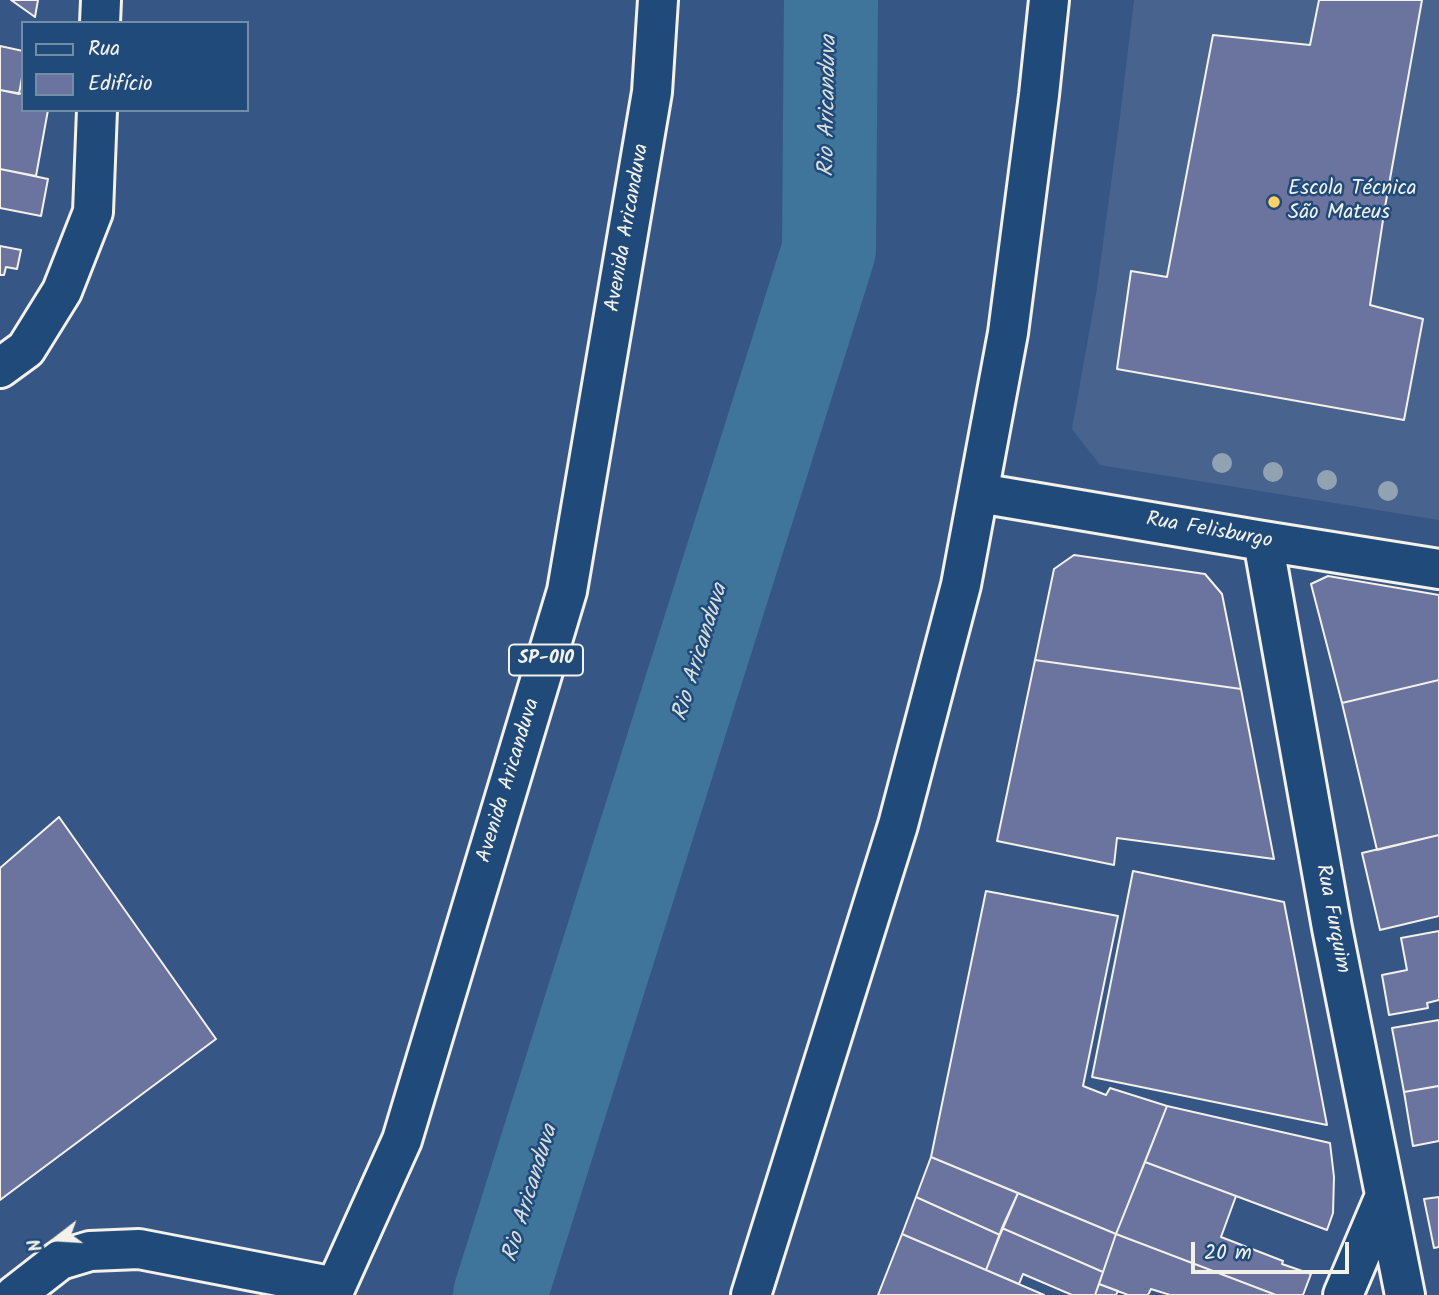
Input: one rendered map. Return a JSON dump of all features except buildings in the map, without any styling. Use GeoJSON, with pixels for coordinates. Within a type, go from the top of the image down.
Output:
{"type":"FeatureCollection","features":[{"type":"Feature","properties":{"kind":"main road"},"geometry":{"type":"LineString","coordinates":[[100,21],[101,0]]}},
{"type":"Feature","properties":{"kind":"main road","name":"Avenida Aricanduva"},"geometry":{"type":"LineString","coordinates":[[333,1291],[402,1140],[567,592],[652,92],[658,0]]}},
{"type":"Feature","properties":{"kind":"main road"},"geometry":{"type":"LineString","coordinates":[[751,1295],[898,825],[961,585],[1008,333],[1040,95],[1049,0]]}},
{"type":"Feature","properties":{"kind":"main road"},"geometry":{"type":"LineString","coordinates":[[0,368],[26,349],[62,291],[93,212],[97,112]]}},
{"type":"Feature","properties":{"kind":"main road","name":"Rua Felisburgo"},"geometry":{"type":"LineString","coordinates":[[979,493],[1439,569]]}},
{"type":"Feature","properties":{"kind":"main road","name":"Rua Furquim"},"geometry":{"type":"LineString","coordinates":[[1263,541],[1332,928],[1405,1295]]}},
{"type":"Feature","properties":{"kind":"main road"},"geometry":{"type":"LineString","coordinates":[[1343,1295],[1385,1196]]}},
{"type":"Feature","properties":{"kind":"main road"},"geometry":{"type":"LineString","coordinates":[[15,1295],[60,1260],[90,1251],[139,1249],[333,1291]]}},
{"type":"Feature","properties":{"kind":"shaded area","name":"Escola Técnica São Mateus"},"geometry":{"type":"Polygon","coordinates":[[[1134,0],[1439,0],[1439,520],[1100,465],[1072,429],[1097,288],[1134,0]]]}},
{"type":"Feature","properties":{"kind":"waterway","name":"Rio Aricanduva"},"geometry":{"type":"LineString","coordinates":[[500,1295],[829,250],[831,0]]}},
{"type":"Feature","properties":{"kind":"place","name":"Escola Técnica São Mateus"},"geometry":{"type":"Point","coordinates":[1274,202]}}]}
